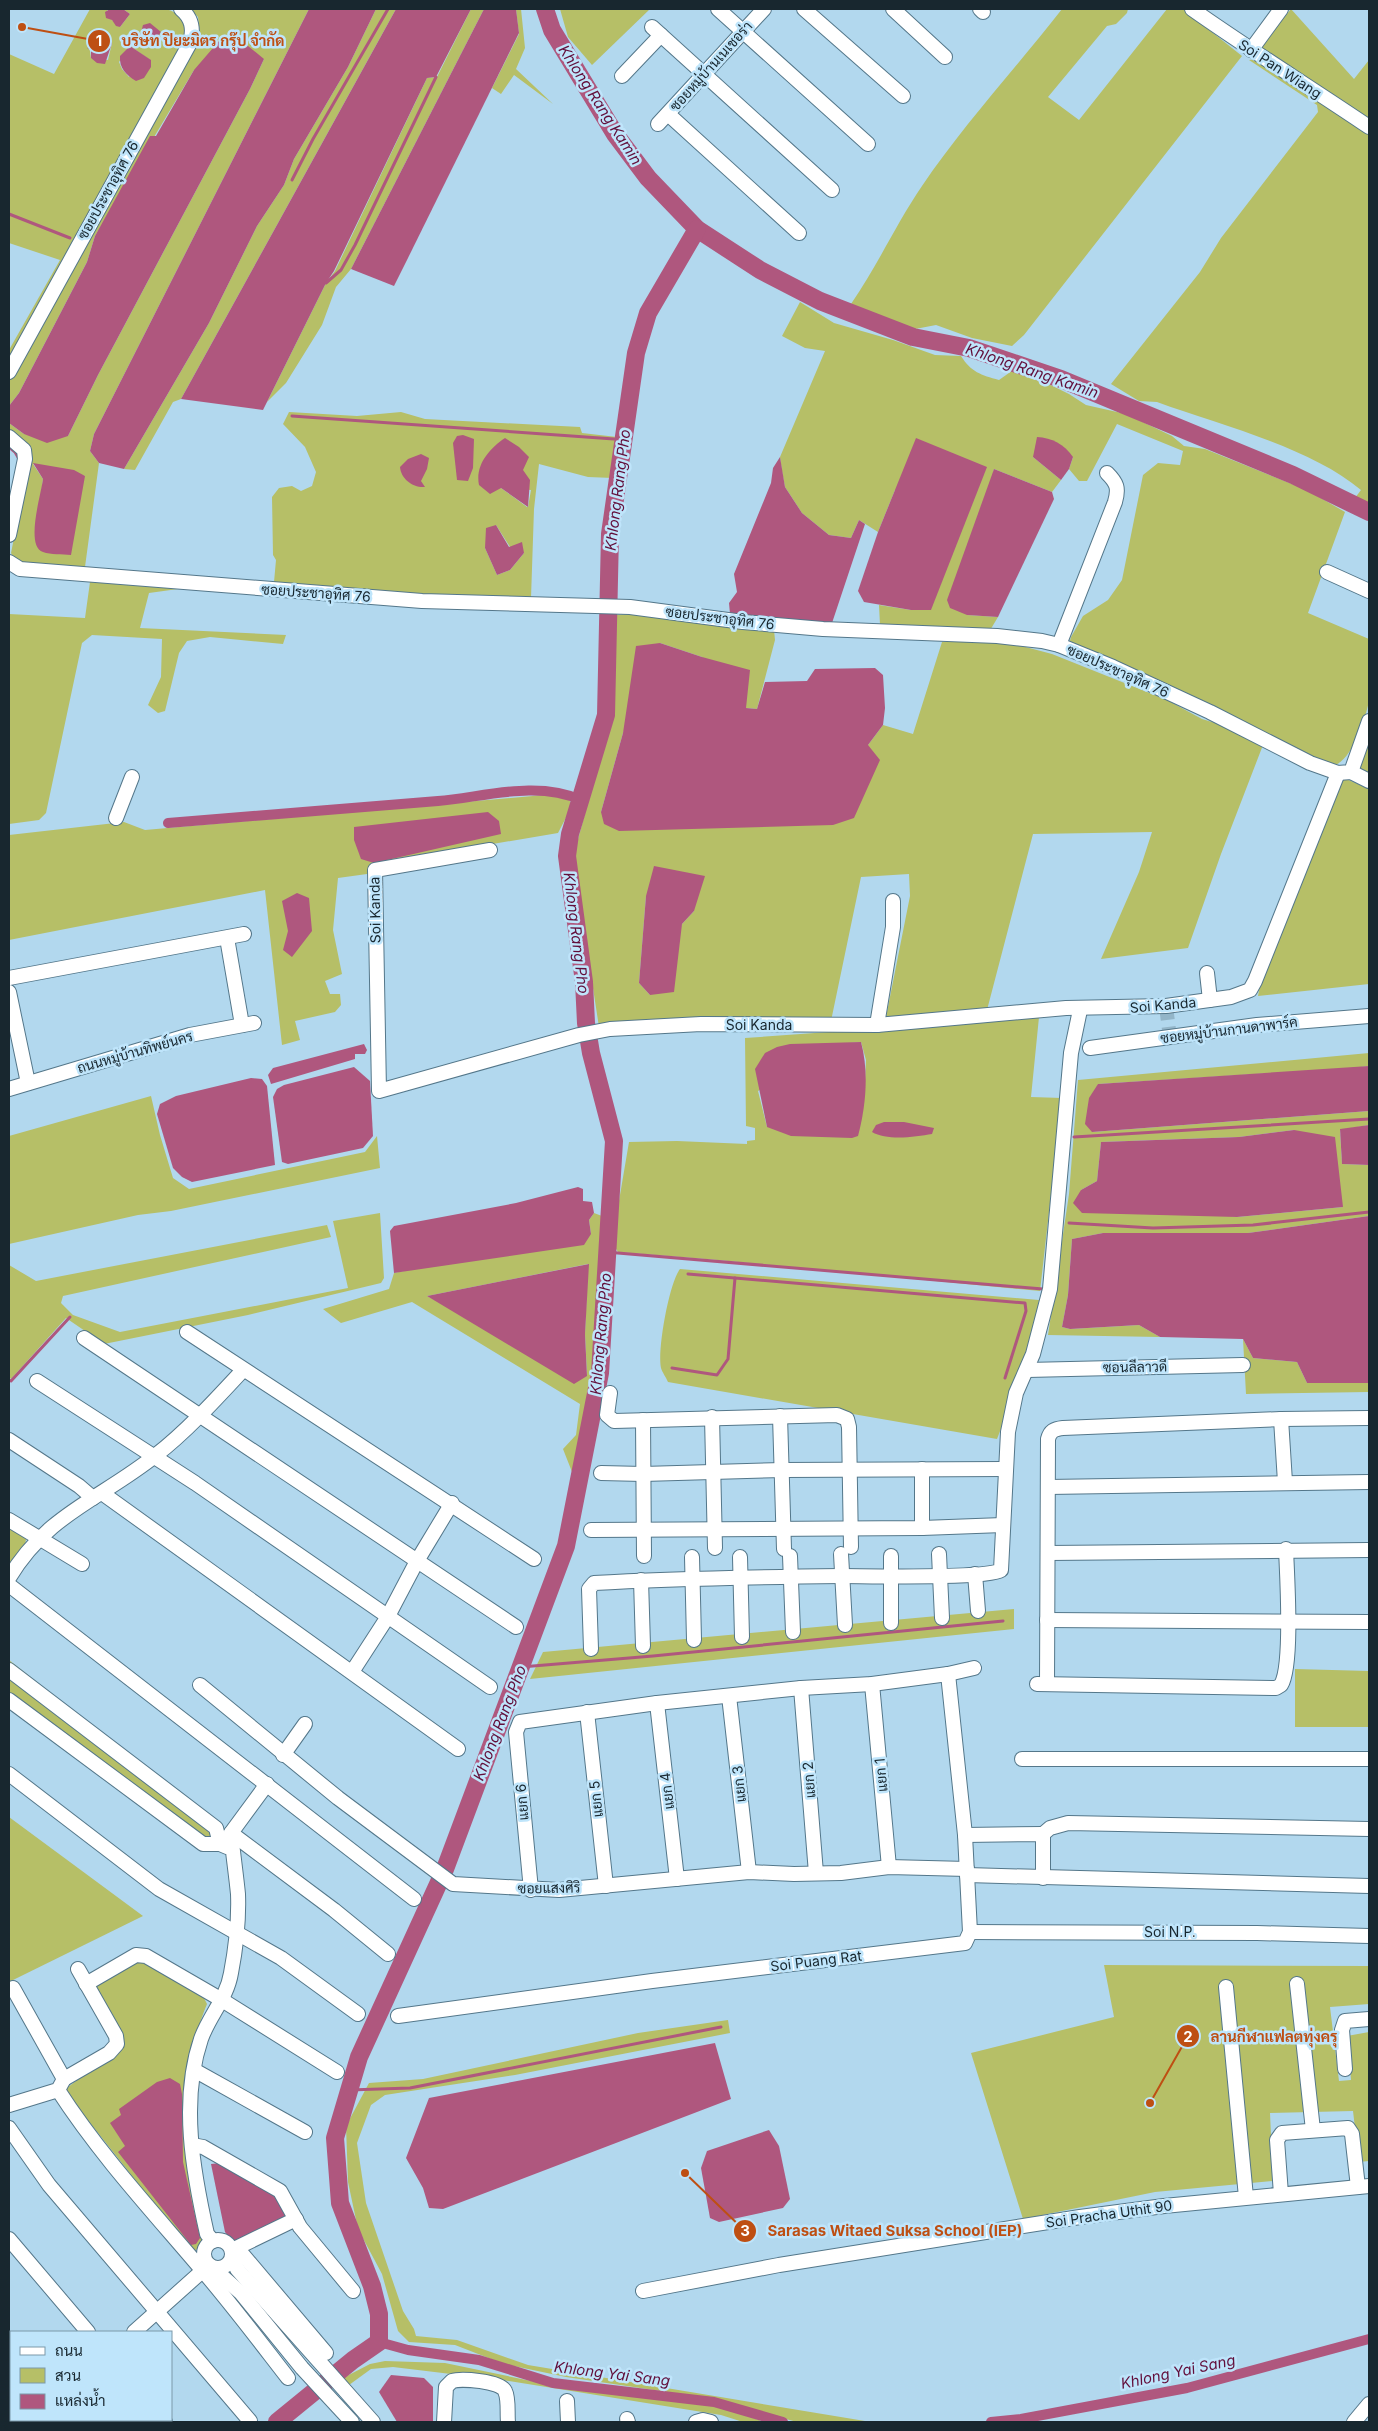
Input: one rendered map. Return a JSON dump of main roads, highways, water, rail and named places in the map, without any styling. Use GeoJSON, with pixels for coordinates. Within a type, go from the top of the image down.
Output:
{"type":"FeatureCollection","features":[{"type":"Feature","properties":{"kind":"water"},"geometry":{"type":"Polygon","coordinates":[[[110,9],[123,9],[130,14],[120,27],[116,26],[112,20],[106,18],[105,12],[110,9]]]}},
{"type":"Feature","properties":{"kind":"water"},"geometry":{"type":"Polygon","coordinates":[[[309,9],[376,9],[348,67],[294,159],[284,185],[257,226],[209,323],[124,469],[99,463],[90,451],[94,434],[309,9]]]}},
{"type":"Feature","properties":{"kind":"water"},"geometry":{"type":"Polygon","coordinates":[[[396,9],[471,9],[436,77],[427,78],[334,271],[326,283],[263,410],[181,399],[396,9]]]}},
{"type":"Feature","properties":{"kind":"water"},"geometry":{"type":"Polygon","coordinates":[[[484,9],[516,9],[519,33],[394,286],[351,269],[484,9]]]}},
{"type":"Feature","properties":{"kind":"water"},"geometry":{"type":"Polygon","coordinates":[[[150,23],[161,32],[157,38],[157,45],[150,46],[140,36],[143,25],[150,23]]]}},
{"type":"Feature","properties":{"kind":"water"},"geometry":{"type":"Polygon","coordinates":[[[96,32],[112,43],[105,64],[97,63],[91,58],[91,50],[87,48],[96,44],[96,39],[92,36],[96,32]]]}},
{"type":"Feature","properties":{"kind":"water"},"geometry":{"type":"Polygon","coordinates":[[[219,41],[242,41],[264,59],[250,89],[98,375],[68,436],[47,443],[24,434],[9,423],[9,406],[19,393],[87,262],[95,236],[150,136],[156,136],[194,70],[219,41]]]}},
{"type":"Feature","properties":{"kind":"water"},"geometry":{"type":"Polygon","coordinates":[[[130,46],[151,60],[151,67],[144,78],[136,81],[124,71],[120,60],[120,56],[130,46]]]}},
{"type":"Feature","properties":{"kind":"water"},"geometry":{"type":"Polygon","coordinates":[[[463,435],[474,439],[473,468],[468,481],[457,480],[453,443],[457,436],[463,435]]]}},
{"type":"Feature","properties":{"kind":"water"},"geometry":{"type":"Polygon","coordinates":[[[1037,437],[1057,442],[1073,457],[1069,469],[1061,480],[1033,457],[1037,437]]]}},
{"type":"Feature","properties":{"kind":"water"},"geometry":{"type":"Polygon","coordinates":[[[505,438],[519,447],[529,457],[523,470],[530,480],[528,507],[501,488],[490,494],[479,485],[479,471],[484,458],[505,438]]]}},
{"type":"Feature","properties":{"kind":"water"},"geometry":{"type":"Polygon","coordinates":[[[916,438],[987,467],[931,610],[911,610],[864,602],[858,591],[878,532],[916,438]]]}},
{"type":"Feature","properties":{"kind":"water"},"geometry":{"type":"Polygon","coordinates":[[[421,454],[429,458],[427,469],[421,481],[425,487],[416,486],[408,482],[400,467],[408,459],[421,454]]]}},
{"type":"Feature","properties":{"kind":"water"},"geometry":{"type":"Polygon","coordinates":[[[780,457],[785,487],[802,513],[829,535],[851,538],[859,520],[865,524],[832,623],[785,621],[730,614],[729,603],[737,592],[734,574],[771,483],[773,468],[780,457]]]}},
{"type":"Feature","properties":{"kind":"water"},"geometry":{"type":"Polygon","coordinates":[[[33,463],[74,470],[85,476],[71,555],[46,553],[38,548],[35,540],[35,530],[43,479],[33,463]]]}},
{"type":"Feature","properties":{"kind":"water"},"geometry":{"type":"Polygon","coordinates":[[[994,469],[1052,492],[1054,499],[998,617],[967,615],[950,608],[947,600],[994,469]]]}},
{"type":"Feature","properties":{"kind":"water"},"geometry":{"type":"Polygon","coordinates":[[[496,525],[509,547],[522,542],[524,553],[510,570],[497,575],[485,548],[486,528],[496,525]]]}},
{"type":"Feature","properties":{"kind":"water"},"geometry":{"type":"Polygon","coordinates":[[[660,643],[750,670],[746,708],[757,709],[765,682],[807,681],[815,669],[875,668],[883,675],[885,708],[883,725],[868,745],[880,760],[854,818],[833,825],[619,831],[604,824],[601,812],[623,733],[636,646],[660,643]]]}},
{"type":"Feature","properties":{"kind":"water"},"geometry":{"type":"Polygon","coordinates":[[[488,812],[499,821],[501,834],[374,863],[361,859],[354,840],[354,827],[488,812]]]}},
{"type":"Feature","properties":{"kind":"water"},"geometry":{"type":"Polygon","coordinates":[[[654,866],[705,876],[694,911],[682,924],[674,992],[650,995],[639,983],[646,896],[654,866]]]}},
{"type":"Feature","properties":{"kind":"water"},"geometry":{"type":"Polygon","coordinates":[[[297,893],[309,898],[312,931],[292,957],[283,950],[288,931],[282,901],[297,893]]]}},
{"type":"Feature","properties":{"kind":"water"},"geometry":{"type":"Polygon","coordinates":[[[861,1042],[865,1065],[866,1089],[858,1136],[852,1138],[791,1136],[767,1127],[755,1069],[765,1053],[777,1047],[790,1044],[861,1042]]]}},
{"type":"Feature","properties":{"kind":"water"},"geometry":{"type":"Polygon","coordinates":[[[364,1044],[367,1050],[365,1054],[355,1054],[355,1059],[271,1084],[268,1075],[273,1068],[364,1044]]]}},
{"type":"Feature","properties":{"kind":"water"},"geometry":{"type":"Polygon","coordinates":[[[1369,1066],[1369,1111],[1092,1132],[1085,1124],[1089,1098],[1098,1084],[1369,1066]]]}},
{"type":"Feature","properties":{"kind":"water"},"geometry":{"type":"Polygon","coordinates":[[[354,1067],[370,1081],[373,1136],[363,1148],[288,1164],[282,1162],[273,1097],[277,1089],[284,1085],[354,1067]]]}},
{"type":"Feature","properties":{"kind":"water"},"geometry":{"type":"Polygon","coordinates":[[[251,1078],[262,1079],[267,1086],[275,1165],[192,1182],[182,1177],[173,1168],[157,1114],[160,1104],[176,1096],[251,1078]]]}},
{"type":"Feature","properties":{"kind":"water"},"geometry":{"type":"Polygon","coordinates":[[[884,1122],[904,1122],[934,1128],[932,1134],[910,1137],[885,1137],[872,1132],[876,1125],[884,1122]]]}},
{"type":"Feature","properties":{"kind":"water"},"geometry":{"type":"Polygon","coordinates":[[[1369,1125],[1369,1165],[1342,1164],[1340,1129],[1369,1125]]]}},
{"type":"Feature","properties":{"kind":"water"},"geometry":{"type":"Polygon","coordinates":[[[1294,1130],[1335,1137],[1343,1207],[1237,1217],[1082,1213],[1073,1203],[1081,1190],[1097,1181],[1101,1142],[1239,1137],[1294,1130]]]}},
{"type":"Feature","properties":{"kind":"water"},"geometry":{"type":"Polygon","coordinates":[[[578,1187],[583,1189],[583,1201],[592,1202],[594,1213],[589,1220],[591,1234],[584,1245],[394,1273],[390,1231],[394,1226],[516,1203],[578,1187]]]}},
{"type":"Feature","properties":{"kind":"water"},"geometry":{"type":"Polygon","coordinates":[[[1369,1216],[1369,1383],[1307,1383],[1297,1362],[1253,1358],[1243,1339],[1160,1337],[1139,1325],[1070,1329],[1062,1327],[1068,1295],[1072,1239],[1103,1233],[1248,1233],[1369,1216]]]}},
{"type":"Feature","properties":{"kind":"water"},"geometry":{"type":"Polygon","coordinates":[[[589,1264],[585,1334],[587,1376],[574,1384],[427,1296],[589,1264]]]}},
{"type":"Feature","properties":{"kind":"water"},"geometry":{"type":"Polygon","coordinates":[[[715,2043],[731,2099],[443,2209],[429,2208],[423,2188],[406,2158],[429,2098],[715,2043]]]}},
{"type":"Feature","properties":{"kind":"water"},"geometry":{"type":"Polygon","coordinates":[[[170,2078],[180,2084],[182,2094],[183,2162],[200,2238],[196,2244],[191,2245],[118,2152],[125,2146],[110,2123],[121,2115],[119,2109],[157,2082],[170,2078]]]}},
{"type":"Feature","properties":{"kind":"water"},"geometry":{"type":"Polygon","coordinates":[[[769,2130],[779,2146],[790,2199],[783,2208],[719,2222],[710,2218],[701,2168],[707,2151],[769,2130]]]}},
{"type":"Feature","properties":{"kind":"water"},"geometry":{"type":"Polygon","coordinates":[[[221,2163],[276,2195],[286,2207],[286,2218],[239,2240],[231,2240],[225,2232],[211,2164],[221,2163]]]}},
{"type":"Feature","properties":{"kind":"water"},"geometry":{"type":"Polygon","coordinates":[[[391,2375],[424,2378],[433,2387],[433,2422],[397,2422],[379,2392],[391,2375]]]}},
{"type":"Feature","properties":{"kind":"waterway"},"geometry":{"type":"LineString","coordinates":[[292,180],[313,139],[388,9]]}},
{"type":"Feature","properties":{"kind":"waterway","name":"Khlong Rang Kamin"},"geometry":{"type":"LineString","coordinates":[[545,9],[552,30],[615,134],[648,178],[697,229],[760,270],[820,301],[913,337],[969,348],[1061,379],[1293,475],[1369,512]]}},
{"type":"Feature","properties":{"kind":"waterway"},"geometry":{"type":"LineString","coordinates":[[326,283],[341,270],[355,245],[436,77]]}},
{"type":"Feature","properties":{"kind":"waterway"},"geometry":{"type":"LineString","coordinates":[[9,214],[70,238]]}},
{"type":"Feature","properties":{"kind":"waterway","name":"Khlong Rang Pho"},"geometry":{"type":"LineString","coordinates":[[277,2422],[353,2360],[379,2342],[379,2314],[372,2286],[340,2203],[335,2138],[359,2057],[445,1869],[566,1546],[600,1373],[614,1141],[591,1053],[586,1023],[584,982],[567,856],[570,834],[606,715],[610,534],[636,353],[648,313],[697,229]]}},
{"type":"Feature","properties":{"kind":"waterway"},"geometry":{"type":"LineString","coordinates":[[292,416],[614,439]]}},
{"type":"Feature","properties":{"kind":"waterway"},"geometry":{"type":"LineString","coordinates":[[9,447],[19,459]]}},
{"type":"Feature","properties":{"kind":"waterway"},"geometry":{"type":"LineString","coordinates":[[168,823],[438,801],[529,790],[564,794],[581,800]]}},
{"type":"Feature","properties":{"kind":"waterway"},"geometry":{"type":"LineString","coordinates":[[1074,1137],[1369,1119]]}},
{"type":"Feature","properties":{"kind":"waterway"},"geometry":{"type":"LineString","coordinates":[[1069,1223],[1153,1228],[1253,1225],[1369,1212]]}},
{"type":"Feature","properties":{"kind":"waterway"},"geometry":{"type":"LineString","coordinates":[[606,1252],[1043,1289]]}},
{"type":"Feature","properties":{"kind":"waterway"},"geometry":{"type":"LineString","coordinates":[[688,1274],[1025,1303],[1026,1311],[1005,1378]]}},
{"type":"Feature","properties":{"kind":"waterway"},"geometry":{"type":"LineString","coordinates":[[672,1368],[717,1375],[728,1359],[735,1278]]}},
{"type":"Feature","properties":{"kind":"waterway"},"geometry":{"type":"LineString","coordinates":[[9,1380],[11,1381],[70,1317]]}},
{"type":"Feature","properties":{"kind":"waterway"},"geometry":{"type":"LineString","coordinates":[[521,1667],[653,1656],[1003,1621]]}},
{"type":"Feature","properties":{"kind":"waterway"},"geometry":{"type":"LineString","coordinates":[[349,2090],[410,2088],[721,2027]]}},
{"type":"Feature","properties":{"kind":"waterway","name":"Khlong Yai Sang"},"geometry":{"type":"LineString","coordinates":[[991,2422],[1021,2419],[1187,2388],[1369,2339]]}},
{"type":"Feature","properties":{"kind":"waterway","name":"Khlong Yai Sang"},"geometry":{"type":"LineString","coordinates":[[379,2342],[408,2350],[479,2360],[553,2383],[714,2402],[783,2422]]}},
{"type":"Feature","properties":{"kind":"tunnel"},"geometry":{"type":"LineString","coordinates":[[1166,1006],[1170,1038]]}},
{"type":"Feature","properties":{"kind":"place","name":"บริษัท ปิยะมิตร กรุ๊ป จำกัด"},"geometry":{"type":"Point","coordinates":[22,27]}},
{"type":"Feature","properties":{"kind":"place","name":"ลานกีฬาแฟลตทุ่งครุ"},"geometry":{"type":"Point","coordinates":[1150,2103]}},
{"type":"Feature","properties":{"kind":"place","name":"Sarasas Witaed Suksa School (IEP)"},"geometry":{"type":"Point","coordinates":[685,2173]}}]}
